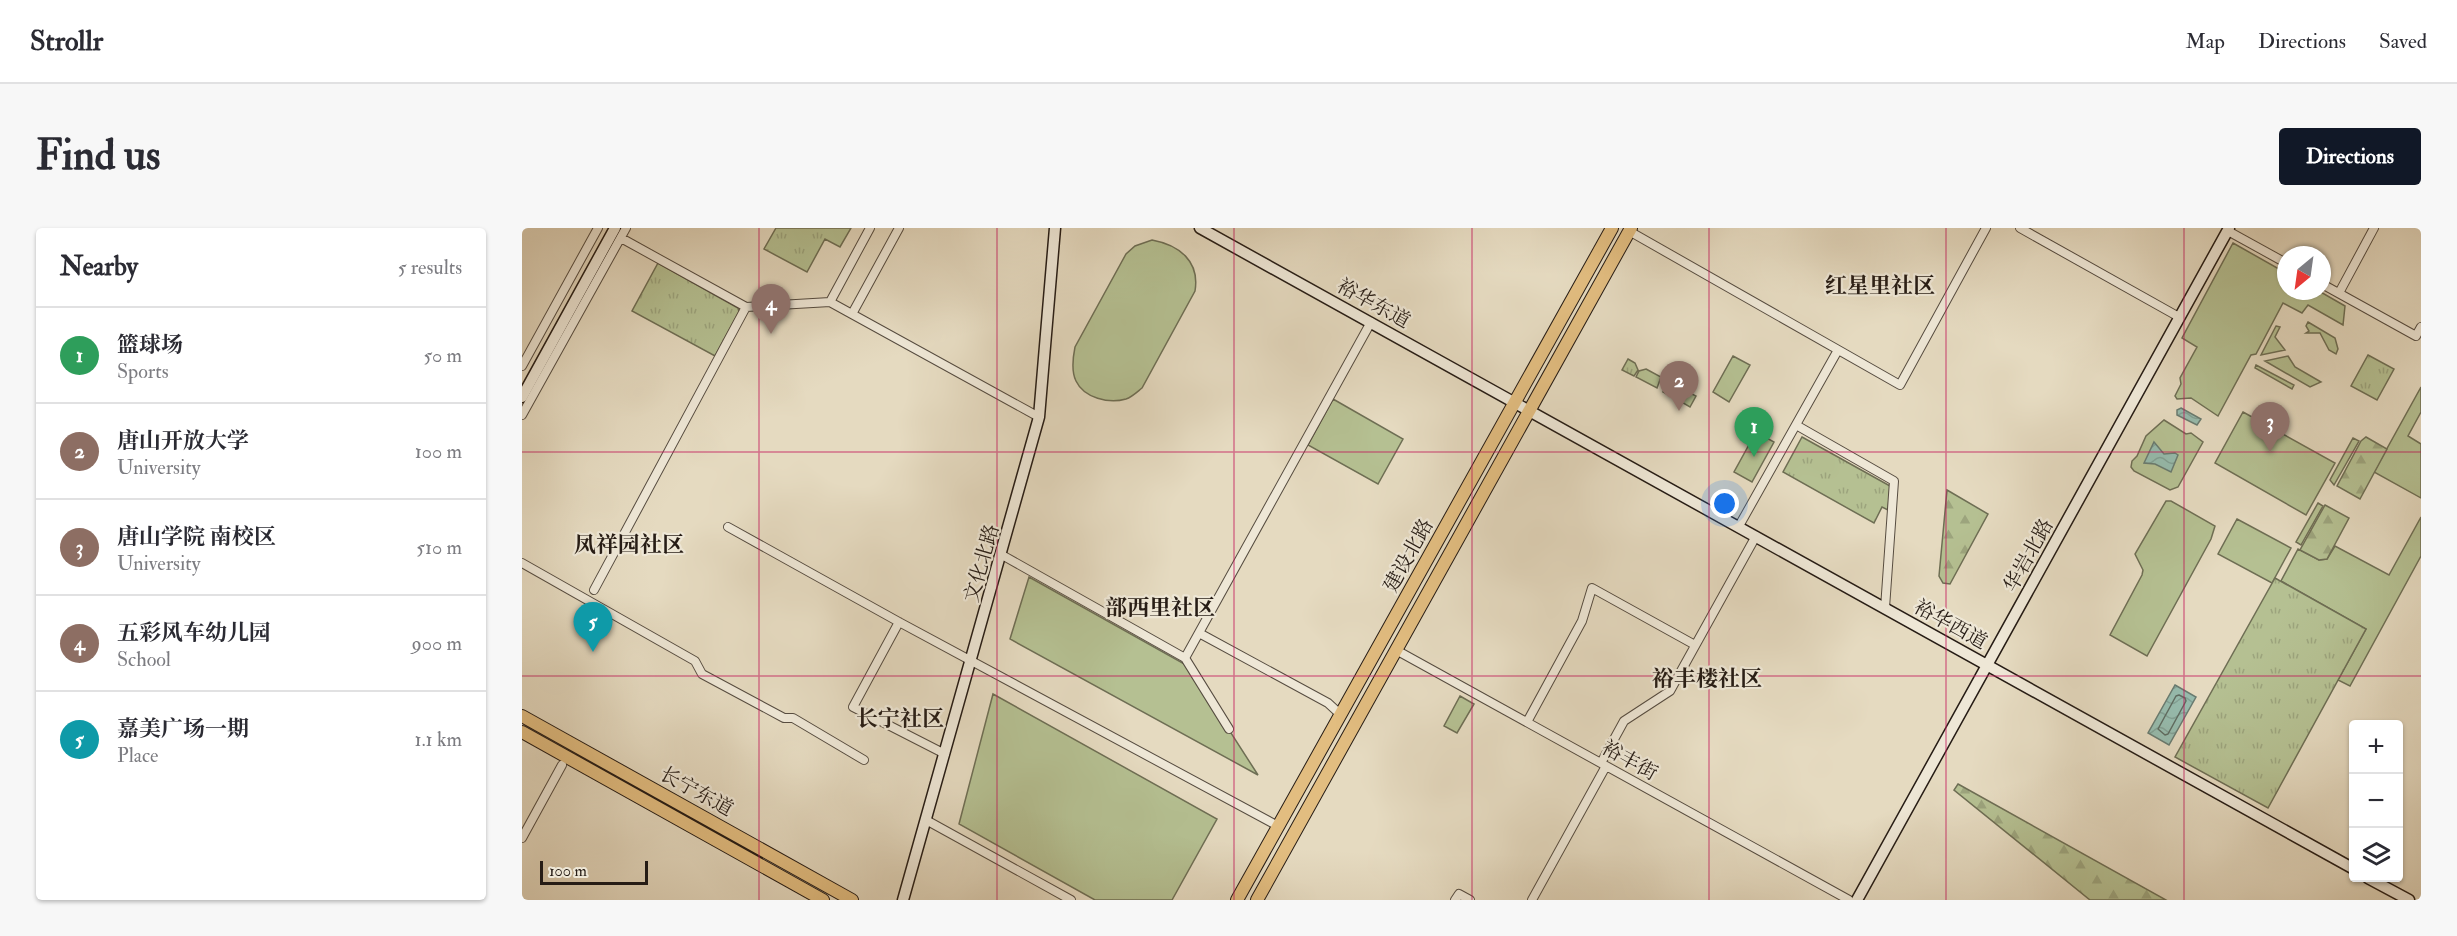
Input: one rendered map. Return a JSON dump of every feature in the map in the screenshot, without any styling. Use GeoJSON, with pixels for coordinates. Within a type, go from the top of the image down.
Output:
{"type":"FeatureCollection","features":[{"type":"Feature","properties":{"kind":"main road","name":"建设北路"},"geometry":{"type":"LineString","coordinates":[[1237,900],[1612,228]]}},
{"type":"Feature","properties":{"kind":"main road","name":"建设北路"},"geometry":{"type":"LineString","coordinates":[[1257,900],[1630,230]]}},
{"type":"Feature","properties":{"kind":"main road","name":"长宁东道"},"geometry":{"type":"LineString","coordinates":[[522,716],[852,900]]}},
{"type":"Feature","properties":{"kind":"main road","name":"长宁东道"},"geometry":{"type":"LineString","coordinates":[[522,732],[823,900]]}},
{"type":"Feature","properties":{"kind":"street"},"geometry":{"type":"LineString","coordinates":[[522,366],[598,228]]}},
{"type":"Feature","properties":{"kind":"street"},"geometry":{"type":"LineString","coordinates":[[522,381],[607,228]]}},
{"type":"Feature","properties":{"kind":"street"},"geometry":{"type":"LineString","coordinates":[[522,397],[618,233],[626,228]]}},
{"type":"Feature","properties":{"kind":"street"},"geometry":{"type":"LineString","coordinates":[[830,302],[870,228]]}},
{"type":"Feature","properties":{"kind":"street"},"geometry":{"type":"LineString","coordinates":[[852,314],[899,228]]}},
{"type":"Feature","properties":{"kind":"street","name":"文化北路"},"geometry":{"type":"LineString","coordinates":[[903,900],[1039,417],[1055,228]]}},
{"type":"Feature","properties":{"kind":"street"},"geometry":{"type":"LineString","coordinates":[[1630,230],[1900,385],[1986,228]]}},
{"type":"Feature","properties":{"kind":"street"},"geometry":{"type":"LineString","coordinates":[[2020,228],[2179,317]]}},
{"type":"Feature","properties":{"kind":"street"},"geometry":{"type":"LineString","coordinates":[[2339,293],[2374,228]]}},
{"type":"Feature","properties":{"kind":"street"},"geometry":{"type":"LineString","coordinates":[[2229,229],[2277,258]]}},
{"type":"Feature","properties":{"kind":"street","name":"华岩北路"},"geometry":{"type":"LineString","coordinates":[[1857,900],[2229,229]]}},
{"type":"Feature","properties":{"kind":"street","name":"裕华东道"},"geometry":{"type":"LineString","coordinates":[[1206,230],[1530,411]]}},
{"type":"Feature","properties":{"kind":"street"},"geometry":{"type":"LineString","coordinates":[[618,233],[746,307],[830,302],[1039,417]]}},
{"type":"Feature","properties":{"kind":"street"},"geometry":{"type":"LineString","coordinates":[[522,415],[618,233]]}},
{"type":"Feature","properties":{"kind":"street"},"geometry":{"type":"LineString","coordinates":[[2331,289],[2416,336],[2421,327]]}},
{"type":"Feature","properties":{"kind":"street"},"geometry":{"type":"LineString","coordinates":[[594,590],[746,307]]}},
{"type":"Feature","properties":{"kind":"street"},"geometry":{"type":"LineString","coordinates":[[1185,658],[1371,322]]}},
{"type":"Feature","properties":{"kind":"street"},"geometry":{"type":"LineString","coordinates":[[1739,526],[1838,350]]}},
{"type":"Feature","properties":{"kind":"street","name":"裕华西道"},"geometry":{"type":"LineString","coordinates":[[1530,411],[2349,866]]}},
{"type":"Feature","properties":{"kind":"street"},"geometry":{"type":"LineString","coordinates":[[1796,425],[1894,481],[1885,608]]}},
{"type":"Feature","properties":{"kind":"street"},"geometry":{"type":"LineString","coordinates":[[728,527],[1278,826]]}},
{"type":"Feature","properties":{"kind":"street"},"geometry":{"type":"LineString","coordinates":[[1532,900],[1604,765],[1624,721],[1670,691],[1756,536]]}},
{"type":"Feature","properties":{"kind":"street"},"geometry":{"type":"LineString","coordinates":[[1002,555],[1185,658],[1229,729]]}},
{"type":"Feature","properties":{"kind":"street"},"geometry":{"type":"LineString","coordinates":[[522,563],[695,661],[702,674],[784,718],[793,718],[864,760]]}},
{"type":"Feature","properties":{"kind":"street"},"geometry":{"type":"LineString","coordinates":[[1527,722],[1582,621],[1592,588],[1695,645]]}},
{"type":"Feature","properties":{"kind":"street"},"geometry":{"type":"LineString","coordinates":[[899,622],[853,707],[945,754]]}},
{"type":"Feature","properties":{"kind":"street"},"geometry":{"type":"LineString","coordinates":[[1199,633],[1318,697],[1341,715]]}},
{"type":"Feature","properties":{"kind":"street","name":"裕丰街"},"geometry":{"type":"LineString","coordinates":[[1396,650],[1849,900]]}},
{"type":"Feature","properties":{"kind":"street"},"geometry":{"type":"LineString","coordinates":[[522,838],[562,765]]}},
{"type":"Feature","properties":{"kind":"street"},"geometry":{"type":"LineString","coordinates":[[926,820],[1071,900]]}},
{"type":"Feature","properties":{"kind":"street"},"geometry":{"type":"LineString","coordinates":[[2375,882],[2409,900]]}},
{"type":"Feature","properties":{"kind":"street"},"geometry":{"type":"LineString","coordinates":[[1455,900],[1459,894],[1470,900]]}},
{"type":"Feature","properties":{"kind":"green space"},"geometry":{"type":"Polygon","coordinates":[[[776,228],[851,228],[840,247],[825,239],[807,272],[764,249],[776,228]]]}},
{"type":"Feature","properties":{"kind":"green space"},"geometry":{"type":"Polygon","coordinates":[[[1152,240],[1171,246],[1186,256],[1194,271],[1195,291],[1142,388],[1126,399],[1112,401],[1098,398],[1085,392],[1074,377],[1075,347],[1126,254],[1135,246],[1152,240]]]}},
{"type":"Feature","properties":{"kind":"green space"},"geometry":{"type":"Polygon","coordinates":[[[2233,243],[2277,268],[2277,300],[2331,300],[2331,298],[2345,306],[2343,325],[2308,305],[2302,313],[2283,303],[2256,354],[2251,355],[2218,416],[2191,398],[2177,399],[2175,396],[2181,384],[2180,378],[2197,347],[2182,338],[2233,243]]]}},
{"type":"Feature","properties":{"kind":"green space"},"geometry":{"type":"Polygon","coordinates":[[[658,263],[738,308],[739,312],[715,356],[632,311],[658,263]]]}},
{"type":"Feature","properties":{"kind":"green space"},"geometry":{"type":"Polygon","coordinates":[[[2308,322],[2335,338],[2338,349],[2336,354],[2329,350],[2320,333],[2306,333],[2309,331],[2306,326],[2308,322]]]}},
{"type":"Feature","properties":{"kind":"green space"},"geometry":{"type":"Polygon","coordinates":[[[2276,326],[2280,327],[2275,337],[2285,350],[2261,355],[2276,326]]]}},
{"type":"Feature","properties":{"kind":"green space"},"geometry":{"type":"Polygon","coordinates":[[[2368,355],[2394,369],[2377,400],[2351,386],[2368,355]]]}},
{"type":"Feature","properties":{"kind":"green space"},"geometry":{"type":"Polygon","coordinates":[[[1733,356],[1750,365],[1729,402],[1713,392],[1733,356]]]}},
{"type":"Feature","properties":{"kind":"green space"},"geometry":{"type":"Polygon","coordinates":[[[2288,356],[2295,367],[2321,382],[2310,387],[2265,361],[2288,356]]]}},
{"type":"Feature","properties":{"kind":"green space"},"geometry":{"type":"Polygon","coordinates":[[[1628,359],[1635,363],[1638,370],[1634,376],[1622,370],[1628,359]]]}},
{"type":"Feature","properties":{"kind":"green space"},"geometry":{"type":"Polygon","coordinates":[[[2256,365],[2294,385],[2292,389],[2255,368],[2256,365]]]}},
{"type":"Feature","properties":{"kind":"green space"},"geometry":{"type":"Polygon","coordinates":[[[1646,369],[1661,377],[1657,388],[1636,377],[1639,371],[1646,369]]]}},
{"type":"Feature","properties":{"kind":"green space"},"geometry":{"type":"Polygon","coordinates":[[[1668,381],[1677,386],[1679,392],[1676,399],[1663,392],[1668,381]]]}},
{"type":"Feature","properties":{"kind":"green space"},"geometry":{"type":"Polygon","coordinates":[[[2421,387],[2421,412],[2408,436],[2421,444],[2421,498],[2374,472],[2421,387]]]}},
{"type":"Feature","properties":{"kind":"green space"},"geometry":{"type":"Polygon","coordinates":[[[1688,392],[1696,396],[1690,407],[1678,400],[1681,394],[1688,392]]]}},
{"type":"Feature","properties":{"kind":"green space"},"geometry":{"type":"Polygon","coordinates":[[[1333,399],[1403,439],[1378,484],[1308,445],[1333,399]]]}},
{"type":"Feature","properties":{"kind":"green space"},"geometry":{"type":"Polygon","coordinates":[[[2243,412],[2335,463],[2306,515],[2215,463],[2243,412]]]}},
{"type":"Feature","properties":{"kind":"green space"},"geometry":{"type":"Polygon","coordinates":[[[2164,420],[2186,434],[2191,433],[2203,442],[2178,487],[2170,490],[2134,471],[2131,467],[2146,436],[2164,420]]]}},
{"type":"Feature","properties":{"kind":"green space"},"geometry":{"type":"Polygon","coordinates":[[[1756,432],[1774,442],[1752,482],[1734,472],[1756,432]]]}},
{"type":"Feature","properties":{"kind":"green space"},"geometry":{"type":"Polygon","coordinates":[[[1802,437],[1890,486],[1888,510],[1882,507],[1874,523],[1783,472],[1802,437]]]}},
{"type":"Feature","properties":{"kind":"green space"},"geometry":{"type":"Polygon","coordinates":[[[2366,437],[2387,449],[2360,499],[2337,486],[2361,441],[2366,437]]]}},
{"type":"Feature","properties":{"kind":"green space"},"geometry":{"type":"Polygon","coordinates":[[[2353,438],[2359,441],[2334,485],[2330,480],[2353,438]]]}},
{"type":"Feature","properties":{"kind":"green space"},"geometry":{"type":"Polygon","coordinates":[[[1947,490],[1988,514],[1950,584],[1943,583],[1939,576],[1947,490]]]}},
{"type":"Feature","properties":{"kind":"green space"},"geometry":{"type":"Polygon","coordinates":[[[2166,501],[2171,501],[2215,526],[2211,539],[2147,656],[2110,635],[2142,575],[2143,570],[2135,554],[2166,501]]]}},
{"type":"Feature","properties":{"kind":"green space"},"geometry":{"type":"Polygon","coordinates":[[[2318,503],[2323,506],[2301,545],[2296,542],[2318,503]]]}},
{"type":"Feature","properties":{"kind":"green space"},"geometry":{"type":"Polygon","coordinates":[[[2325,505],[2349,518],[2327,559],[2319,560],[2300,550],[2325,505]]]}},
{"type":"Feature","properties":{"kind":"green space"},"geometry":{"type":"Polygon","coordinates":[[[2421,517],[2421,556],[2350,686],[2338,680],[2366,629],[2281,581],[2298,549],[2319,560],[2327,559],[2335,546],[2389,575],[2421,517]]]}},
{"type":"Feature","properties":{"kind":"green space"},"geometry":{"type":"Polygon","coordinates":[[[2237,519],[2291,548],[2272,583],[2218,554],[2237,519]]]}},
{"type":"Feature","properties":{"kind":"green space"},"geometry":{"type":"Polygon","coordinates":[[[1029,577],[1188,666],[1258,775],[1010,639],[1029,577]]]}},
{"type":"Feature","properties":{"kind":"green space"},"geometry":{"type":"Polygon","coordinates":[[[2275,578],[2366,629],[2268,808],[2175,757],[2275,578]]]}},
{"type":"Feature","properties":{"kind":"green space"},"geometry":{"type":"Polygon","coordinates":[[[993,694],[1217,819],[1172,900],[1095,900],[959,824],[993,694]]]}},
{"type":"Feature","properties":{"kind":"green space"},"geometry":{"type":"Polygon","coordinates":[[[1460,696],[1474,704],[1457,733],[1444,726],[1460,696]]]}},
{"type":"Feature","properties":{"kind":"green space"},"geometry":{"type":"Polygon","coordinates":[[[1958,784],[2166,900],[2090,900],[1954,790],[1958,784]]]}},
{"type":"Feature","properties":{"kind":"water"},"geometry":{"type":"Polygon","coordinates":[[[2181,408],[2201,419],[2197,425],[2177,415],[2177,410],[2181,408]]]}},
{"type":"Feature","properties":{"kind":"water"},"geometry":{"type":"Polygon","coordinates":[[[2154,442],[2164,454],[2178,455],[2171,472],[2155,464],[2144,463],[2154,442]]]}},
{"type":"Feature","properties":{"kind":"water"},"geometry":{"type":"Polygon","coordinates":[[[2175,685],[2196,697],[2169,745],[2148,733],[2175,685]]]}},
{"type":"Feature","properties":{"kind":"place","name":"五彩风车幼儿园"},"geometry":{"type":"Point","coordinates":[771,334]}},
{"type":"Feature","properties":{"kind":"place","name":"唐山开放大学"},"geometry":{"type":"Point","coordinates":[1679,411]}},
{"type":"Feature","properties":{"kind":"place","name":"唐山学院 南校区"},"geometry":{"type":"Point","coordinates":[2270,452]}},
{"type":"Feature","properties":{"kind":"place","name":"篮球场"},"geometry":{"type":"Point","coordinates":[1754,457]}},
{"type":"Feature","properties":{"kind":"place","name":"嘉美广场一期"},"geometry":{"type":"Point","coordinates":[593,652]}},
{"type":"Feature","properties":{"kind":"district","name":"红星里社区"},"geometry":{"type":"Point","coordinates":[1880,285]}},
{"type":"Feature","properties":{"kind":"district","name":"凤祥园社区"},"geometry":{"type":"Point","coordinates":[629,544]}},
{"type":"Feature","properties":{"kind":"district","name":"部西里社区"},"geometry":{"type":"Point","coordinates":[1160,607]}},
{"type":"Feature","properties":{"kind":"district","name":"裕丰楼社区"},"geometry":{"type":"Point","coordinates":[1707,678]}},
{"type":"Feature","properties":{"kind":"district","name":"长宁社区"},"geometry":{"type":"Point","coordinates":[900,718]}}]}
